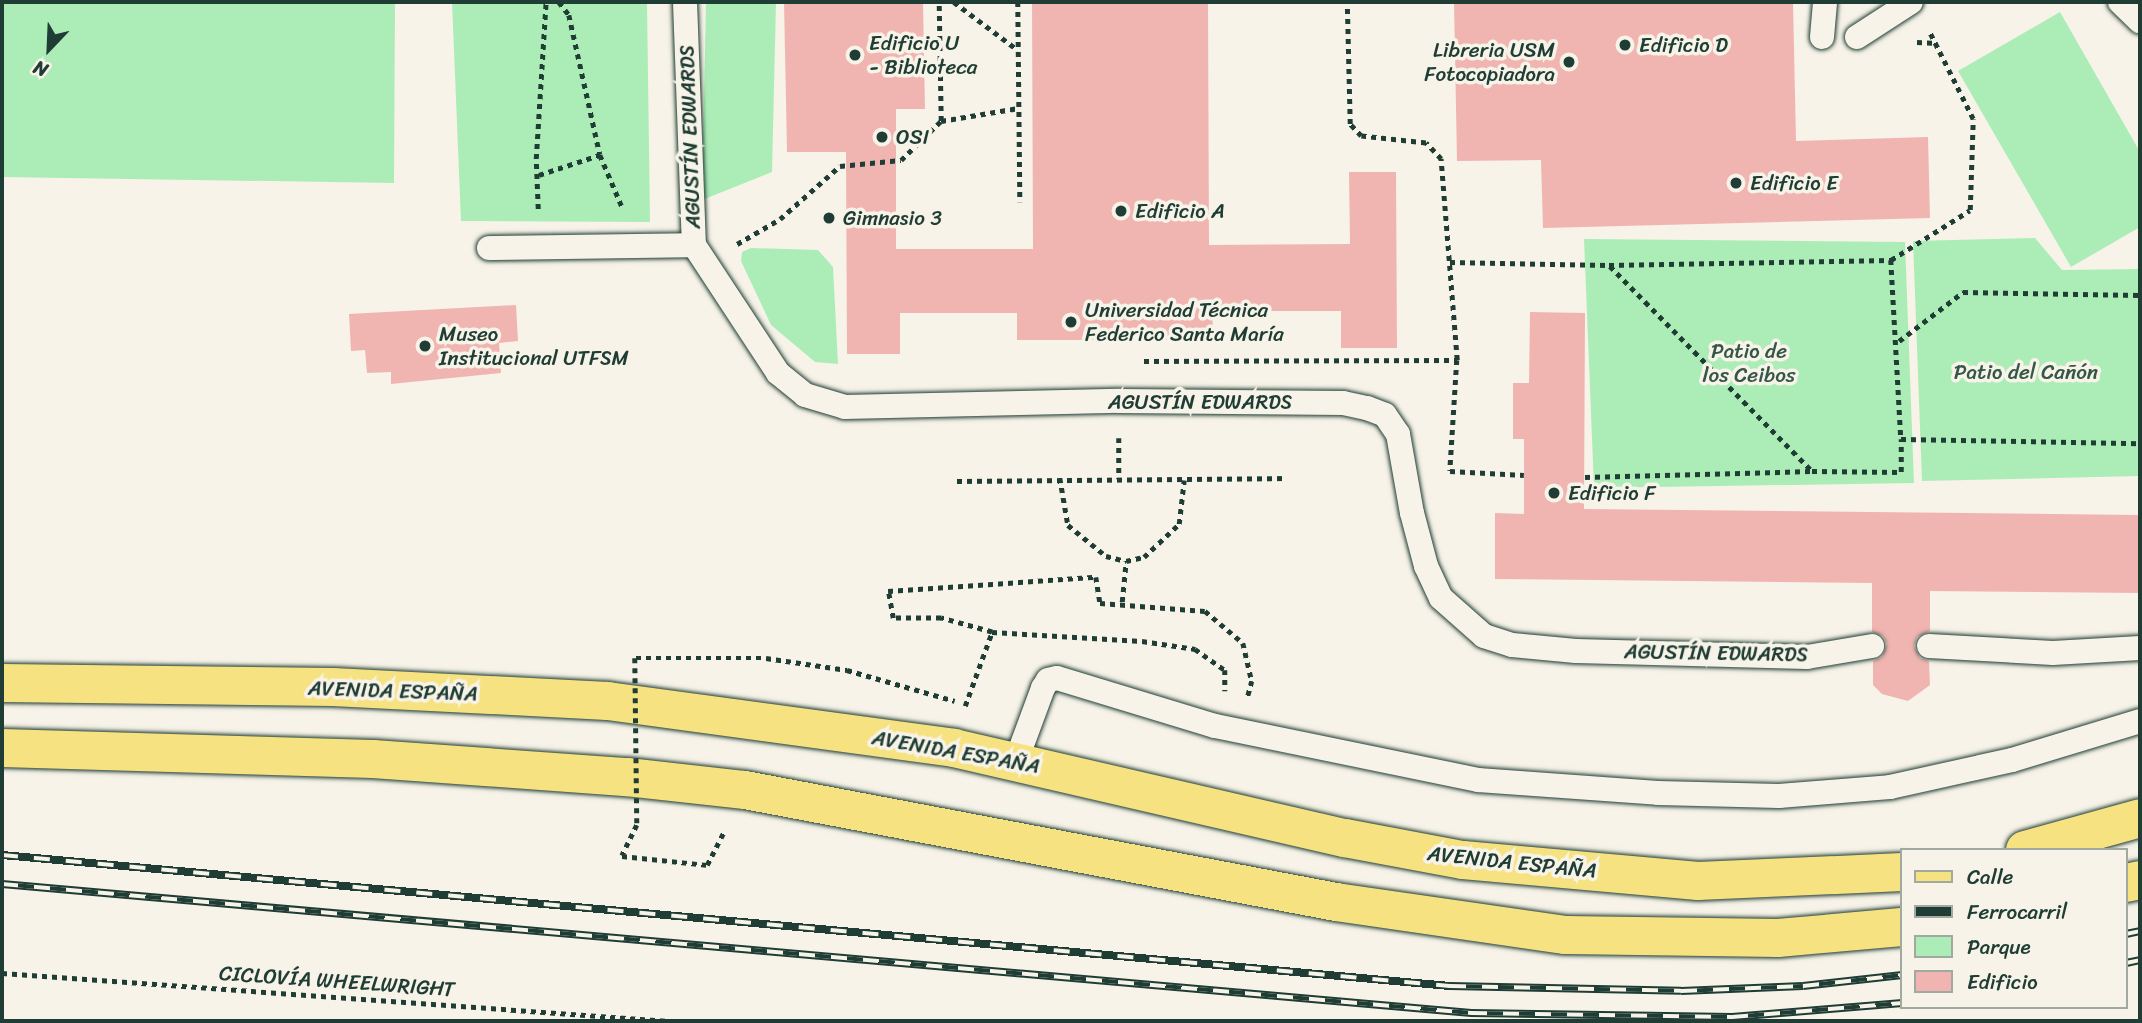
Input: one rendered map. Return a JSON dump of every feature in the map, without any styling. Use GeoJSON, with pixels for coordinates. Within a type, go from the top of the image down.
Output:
{"type":"FeatureCollection","features":[{"type":"Feature","properties":{"kind":"main road","name":"AVENIDA ESPAÑA"},"geometry":{"type":"LineString","coordinates":[[2,683],[333,687],[608,701],[954,748],[1345,838],[1463,860],[1698,881],[1900,872]]}},
{"type":"Feature","properties":{"kind":"main road"},"geometry":{"type":"LineString","coordinates":[[2,748],[373,759],[745,790],[1474,925],[1566,935],[1672,939],[1778,938],[1900,927]]}},
{"type":"Feature","properties":{"kind":"main road"},"geometry":{"type":"LineString","coordinates":[[2032,848],[2140,818]]}},
{"type":"Feature","properties":{"kind":"lane","name":"AGUSTÍN EDWARDS"},"geometry":{"type":"LineString","coordinates":[[685,2],[699,254],[778,373],[805,395],[845,407],[1343,402],[1385,415],[1398,434],[1412,513],[1426,566],[1441,598],[1484,636],[1502,642],[1576,651],[1807,657],[1872,646]]}},
{"type":"Feature","properties":{"kind":"lane"},"geometry":{"type":"LineString","coordinates":[[1822,37],[1825,2]]}},
{"type":"Feature","properties":{"kind":"lane"},"geometry":{"type":"LineString","coordinates":[[1857,37],[1910,2]]}},
{"type":"Feature","properties":{"kind":"lane"},"geometry":{"type":"LineString","coordinates":[[2120,2],[2140,21]]}},
{"type":"Feature","properties":{"kind":"lane"},"geometry":{"type":"LineString","coordinates":[[489,248],[640,248],[699,254]]}},
{"type":"Feature","properties":{"kind":"lane"},"geometry":{"type":"LineString","coordinates":[[1929,646],[2053,653],[2140,648]]}},
{"type":"Feature","properties":{"kind":"lane"},"geometry":{"type":"LineString","coordinates":[[1016,761],[1043,688],[1048,680],[1056,678],[1215,726],[1478,780],[1658,793],[1779,796],[1890,787],[2012,760],[2140,721]]}},
{"type":"Feature","properties":{"kind":"path"},"geometry":{"type":"LineString","coordinates":[[546,2],[539,175],[600,155]]}},
{"type":"Feature","properties":{"kind":"path"},"geometry":{"type":"LineString","coordinates":[[559,2],[569,15],[600,155],[640,248]]}},
{"type":"Feature","properties":{"kind":"path"},"geometry":{"type":"LineString","coordinates":[[939,2],[941,121]]}},
{"type":"Feature","properties":{"kind":"path"},"geometry":{"type":"LineString","coordinates":[[954,2],[1019,50]]}},
{"type":"Feature","properties":{"kind":"path"},"geometry":{"type":"LineString","coordinates":[[1018,2],[1020,202]]}},
{"type":"Feature","properties":{"kind":"path"},"geometry":{"type":"LineString","coordinates":[[1347,2],[1350,124],[1361,136],[1426,143],[1441,159],[1457,360],[1450,471],[1524,475]]}},
{"type":"Feature","properties":{"kind":"path"},"geometry":{"type":"LineString","coordinates":[[1450,261],[1609,265],[1891,260],[1970,210],[1973,119],[1937,43],[1910,2]]}},
{"type":"Feature","properties":{"kind":"path"},"geometry":{"type":"LineString","coordinates":[[699,254],[780,219],[840,166],[901,160],[941,121],[1019,108]]}},
{"type":"Feature","properties":{"kind":"path"},"geometry":{"type":"LineString","coordinates":[[1585,477],[1812,471],[1901,472],[1898,342],[1891,260]]}},
{"type":"Feature","properties":{"kind":"path"},"geometry":{"type":"LineString","coordinates":[[1609,265],[1812,471]]}},
{"type":"Feature","properties":{"kind":"path"},"geometry":{"type":"LineString","coordinates":[[1898,342],[1963,292],[2140,295]]}},
{"type":"Feature","properties":{"kind":"path"},"geometry":{"type":"LineString","coordinates":[[1132,361],[1457,360]]}},
{"type":"Feature","properties":{"kind":"path"},"geometry":{"type":"LineString","coordinates":[[1901,439],[2140,443]]}},
{"type":"Feature","properties":{"kind":"path"},"geometry":{"type":"LineString","coordinates":[[1060,478],[1068,525],[1106,556],[1126,561],[1144,557],[1179,524],[1184,480]]}},
{"type":"Feature","properties":{"kind":"path"},"geometry":{"type":"LineString","coordinates":[[957,481],[1287,478]]}},
{"type":"Feature","properties":{"kind":"path"},"geometry":{"type":"LineString","coordinates":[[1122,602],[1126,561]]}},
{"type":"Feature","properties":{"kind":"path"},"geometry":{"type":"LineString","coordinates":[[1225,698],[1225,670],[1195,649],[1142,641],[992,632],[941,618],[893,618],[888,591],[1096,577],[1100,603],[1122,602],[1205,611],[1243,643],[1252,681],[1245,706]]}},
{"type":"Feature","properties":{"kind":"path"},"geometry":{"type":"LineString","coordinates":[[745,790],[707,865],[622,856],[637,824],[635,658],[766,658],[847,670],[965,704],[992,632]]}},
{"type":"Feature","properties":{"kind":"path","name":"CICLOVÍA WHEELWRIGHT"},"geometry":{"type":"LineString","coordinates":[[2,973],[670,1021]]}},
{"type":"Feature","properties":{"kind":"green space"},"geometry":{"type":"Polygon","coordinates":[[[2,2],[395,2],[394,183],[2,177],[2,2]]]}},
{"type":"Feature","properties":{"kind":"green space"},"geometry":{"type":"Polygon","coordinates":[[[452,2],[647,2],[650,222],[461,221],[452,2]]]}},
{"type":"Feature","properties":{"kind":"green space"},"geometry":{"type":"Polygon","coordinates":[[[706,2],[776,2],[772,172],[702,200],[706,2]]]}},
{"type":"Feature","properties":{"kind":"green space"},"geometry":{"type":"Polygon","coordinates":[[[2060,12],[2140,152],[2140,227],[2071,267],[1958,71],[2060,12]]]}},
{"type":"Feature","properties":{"kind":"green space","name":"Patio del Cañón"},"geometry":{"type":"Polygon","coordinates":[[[2035,238],[2062,270],[2140,269],[2140,476],[1922,481],[1913,241],[2035,238]]]}},
{"type":"Feature","properties":{"kind":"green space","name":"Patio de los Ceibos"},"geometry":{"type":"Polygon","coordinates":[[[1584,239],[1905,242],[1914,483],[1594,488],[1584,239]]]}},
{"type":"Feature","properties":{"kind":"green space"},"geometry":{"type":"Polygon","coordinates":[[[751,248],[818,250],[833,267],[838,364],[815,362],[771,325],[741,261],[742,252],[751,248]]]}},
{"type":"Feature","properties":{"kind":"building","name":"Edificio A"},"geometry":{"type":"Polygon","coordinates":[[[784,2],[923,2],[925,109],[896,109],[896,249],[1033,249],[1032,2],[1208,2],[1209,245],[1350,244],[1349,172],[1396,172],[1397,348],[1341,348],[1341,311],[1213,311],[1212,340],[1017,340],[1017,313],[900,313],[900,354],[847,354],[846,152],[787,152],[784,2]]]}},
{"type":"Feature","properties":{"kind":"building"},"geometry":{"type":"Polygon","coordinates":[[[1454,2],[1793,2],[1796,141],[1928,137],[1930,218],[1543,228],[1541,160],[1457,161],[1454,2]]]}},
{"type":"Feature","properties":{"kind":"building","name":"Museo Institucional UTFSM"},"geometry":{"type":"Polygon","coordinates":[[[516,305],[518,341],[499,343],[501,373],[391,384],[391,372],[367,373],[365,350],[351,351],[349,314],[516,305]]]}},
{"type":"Feature","properties":{"kind":"building","name":"Edificio F"},"geometry":{"type":"Polygon","coordinates":[[[1530,312],[1585,313],[1584,509],[2140,515],[2140,593],[1930,591],[1930,631],[1917,637],[1914,646],[1920,658],[1929,661],[1930,685],[1908,701],[1882,694],[1873,685],[1873,661],[1882,657],[1887,644],[1883,636],[1872,632],[1872,583],[1495,579],[1495,513],[1524,514],[1524,439],[1513,439],[1513,383],[1529,383],[1530,312]]]}},
{"type":"Feature","properties":{"kind":"railway"},"geometry":{"type":"LineString","coordinates":[[2,855],[1450,986],[1681,991],[1803,986],[1900,975]]}},
{"type":"Feature","properties":{"kind":"railway"},"geometry":{"type":"LineString","coordinates":[[2,884],[1471,1013],[1732,1017],[1900,1003]]}},
{"type":"Feature","properties":{"kind":"railway"},"geometry":{"type":"LineString","coordinates":[[2128,934],[2140,931]]}},
{"type":"Feature","properties":{"kind":"railway"},"geometry":{"type":"LineString","coordinates":[[2128,963],[2140,960]]}},
{"type":"Feature","properties":{"kind":"place","name":"Edificio D"},"geometry":{"type":"Point","coordinates":[1625,45]}},
{"type":"Feature","properties":{"kind":"place","name":"Edificio U - Biblioteca"},"geometry":{"type":"Point","coordinates":[855,55]}},
{"type":"Feature","properties":{"kind":"place","name":"Libreria USM Fotocopiadora"},"geometry":{"type":"Point","coordinates":[1569,62]}},
{"type":"Feature","properties":{"kind":"place","name":"OSI"},"geometry":{"type":"Point","coordinates":[882,137]}},
{"type":"Feature","properties":{"kind":"place","name":"Edificio E"},"geometry":{"type":"Point","coordinates":[1736,183]}},
{"type":"Feature","properties":{"kind":"place","name":"Edificio A"},"geometry":{"type":"Point","coordinates":[1121,211]}},
{"type":"Feature","properties":{"kind":"place","name":"Gimnasio 3"},"geometry":{"type":"Point","coordinates":[829,218]}},
{"type":"Feature","properties":{"kind":"place","name":"Universidad Técnica Federico Santa María"},"geometry":{"type":"Point","coordinates":[1071,322]}},
{"type":"Feature","properties":{"kind":"place","name":"Museo Institucional UTFSM"},"geometry":{"type":"Point","coordinates":[425,346]}},
{"type":"Feature","properties":{"kind":"place","name":"Edificio F"},"geometry":{"type":"Point","coordinates":[1554,493]}}]}
